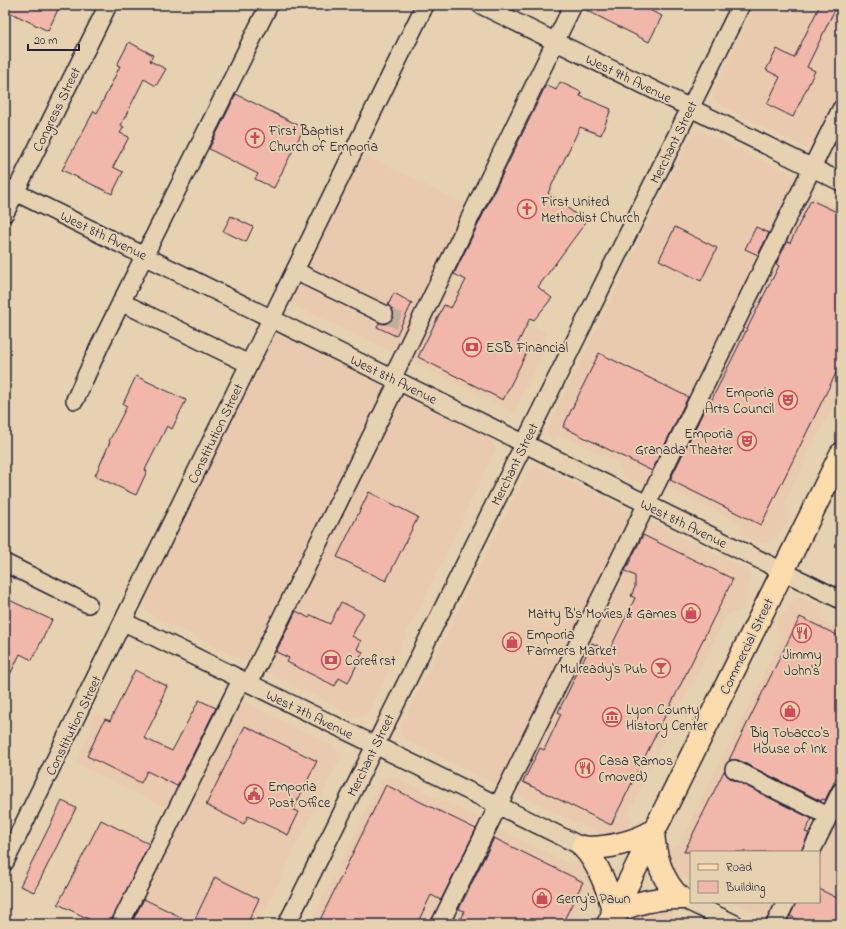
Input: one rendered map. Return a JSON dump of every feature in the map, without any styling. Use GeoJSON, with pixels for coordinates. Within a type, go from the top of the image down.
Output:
{"type":"FeatureCollection","features":[{"type":"Feature","properties":{"kind":"main road","name":"Commercial Street"},"geometry":{"type":"LineString","coordinates":[[610,919],[841,454]]}},
{"type":"Feature","properties":{"kind":"main road"},"geometry":{"type":"LineString","coordinates":[[583,847],[592,848],[606,846],[638,839],[653,831],[654,850],[670,888],[681,898]]}},
{"type":"Feature","properties":{"kind":"main road"},"geometry":{"type":"LineString","coordinates":[[583,847],[593,859],[610,900],[610,919]]}},
{"type":"Feature","properties":{"kind":"main road"},"geometry":{"type":"LineString","coordinates":[[610,919],[625,908],[655,900],[681,898]]}},
{"type":"Feature","properties":{"kind":"street","name":"Congress Street"},"geometry":{"type":"LineString","coordinates":[[5,213],[10,190],[108,5]]}},
{"type":"Feature","properties":{"kind":"street"},"geometry":{"type":"LineString","coordinates":[[75,400],[121,302],[269,5]]}},
{"type":"Feature","properties":{"kind":"street","name":"Constitution Street"},"geometry":{"type":"LineString","coordinates":[[5,862],[124,622],[248,364],[425,5]]}},
{"type":"Feature","properties":{"kind":"street","name":"West 9th Avenue"},"geometry":{"type":"LineString","coordinates":[[481,5],[841,182]]}},
{"type":"Feature","properties":{"kind":"street"},"geometry":{"type":"LineString","coordinates":[[120,924],[245,682],[395,380],[409,326],[433,294],[573,5]]}},
{"type":"Feature","properties":{"kind":"street","name":"Merchant Street"},"geometry":{"type":"LineString","coordinates":[[287,924],[741,5]]}},
{"type":"Feature","properties":{"kind":"street"},"geometry":{"type":"LineString","coordinates":[[440,924],[813,168],[841,108]]}},
{"type":"Feature","properties":{"kind":"street","name":"West 8th Avenue"},"geometry":{"type":"LineString","coordinates":[[10,190],[841,600]]}},
{"type":"Feature","properties":{"kind":"street"},"geometry":{"type":"LineString","coordinates":[[295,271],[384,314]]}},
{"type":"Feature","properties":{"kind":"street"},"geometry":{"type":"LineString","coordinates":[[121,302],[248,364]]}},
{"type":"Feature","properties":{"kind":"street"},"geometry":{"type":"LineString","coordinates":[[5,563],[88,604]]}},
{"type":"Feature","properties":{"kind":"street","name":"West 7th Avenue"},"geometry":{"type":"LineString","coordinates":[[124,622],[374,746],[583,847]]}},
{"type":"Feature","properties":{"kind":"street"},"geometry":{"type":"LineString","coordinates":[[734,769],[828,816]]}},
{"type":"Feature","properties":{"kind":"street"},"geometry":{"type":"LineString","coordinates":[[811,851],[841,790]]}},
{"type":"Feature","properties":{"kind":"street"},"geometry":{"type":"LineString","coordinates":[[681,898],[690,902]]}},
{"type":"Feature","properties":{"kind":"street"},"geometry":{"type":"LineString","coordinates":[[691,903],[735,924]]}},
{"type":"Feature","properties":{"kind":"street"},"geometry":{"type":"LineString","coordinates":[[775,924],[786,903]]}},
{"type":"Feature","properties":{"kind":"shaded area"},"geometry":{"type":"Polygon","coordinates":[[[755,5],[841,5],[841,153],[819,142],[812,149],[808,149],[720,105],[713,99],[713,93],[755,5]]]}},
{"type":"Feature","properties":{"kind":"shaded area"},"geometry":{"type":"Polygon","coordinates":[[[701,131],[795,176],[798,179],[796,187],[841,209],[841,388],[785,502],[789,518],[787,524],[773,540],[766,543],[758,543],[743,536],[742,524],[651,480],[648,485],[643,486],[622,475],[618,463],[564,436],[556,438],[554,443],[547,433],[550,423],[689,140],[695,132],[701,131]]]}},
{"type":"Feature","properties":{"kind":"shaded area"},"geometry":{"type":"Polygon","coordinates":[[[362,154],[476,209],[443,281],[546,332],[544,341],[545,351],[514,412],[511,412],[416,363],[295,306],[290,300],[291,293],[362,154]]]}},
{"type":"Feature","properties":{"kind":"shaded area"},"geometry":{"type":"Polygon","coordinates":[[[275,336],[283,336],[486,436],[491,440],[496,449],[370,710],[364,716],[354,716],[151,615],[142,604],[143,599],[269,341],[275,336]]]}},
{"type":"Feature","properties":{"kind":"shaded area"},"geometry":{"type":"Polygon","coordinates":[[[532,467],[543,468],[744,568],[750,574],[744,607],[741,610],[726,616],[629,813],[633,826],[632,831],[600,838],[601,835],[406,740],[401,733],[401,726],[527,472],[532,467]]]}},
{"type":"Feature","properties":{"kind":"shaded area"},"geometry":{"type":"Polygon","coordinates":[[[800,597],[821,605],[822,621],[841,630],[841,924],[779,924],[736,903],[820,903],[820,851],[690,851],[690,880],[686,878],[682,879],[679,884],[664,851],[680,843],[780,641],[777,624],[778,619],[795,599],[800,597]]]}},
{"type":"Feature","properties":{"kind":"shaded area"},"geometry":{"type":"Polygon","coordinates":[[[230,695],[333,746],[339,752],[339,761],[258,924],[192,924],[193,922],[133,893],[173,811],[75,763],[93,727],[87,724],[94,711],[198,761],[230,695]]]}},
{"type":"Feature","properties":{"kind":"shaded area"},"geometry":{"type":"Polygon","coordinates":[[[386,777],[395,777],[572,865],[585,859],[599,900],[586,904],[576,924],[310,924],[381,781],[386,777]]]}},
{"type":"Feature","properties":{"kind":"shaded area"},"geometry":{"type":"Polygon","coordinates":[[[669,907],[677,924],[631,924],[633,915],[669,907]]]}},
{"type":"Feature","properties":{"kind":"green space"},"geometry":{"type":"Polygon","coordinates":[[[841,130],[841,148],[834,145],[841,130]]]}},
{"type":"Feature","properties":{"kind":"building"},"geometry":{"type":"Polygon","coordinates":[[[5,5],[60,5],[48,31],[5,10],[5,5]]]}},
{"type":"Feature","properties":{"kind":"building"},"geometry":{"type":"Polygon","coordinates":[[[583,5],[639,5],[662,16],[649,42],[582,8],[583,5]]]}},
{"type":"Feature","properties":{"kind":"building"},"geometry":{"type":"Polygon","coordinates":[[[820,5],[837,5],[807,67],[815,71],[793,117],[767,104],[780,77],[766,70],[777,49],[794,58],[820,5]]]}},
{"type":"Feature","properties":{"kind":"building"},"geometry":{"type":"Polygon","coordinates":[[[129,42],[153,55],[150,61],[166,69],[156,86],[144,79],[121,125],[124,127],[120,133],[129,137],[113,167],[123,172],[112,194],[62,170],[94,111],[97,113],[120,66],[117,65],[129,42]]]}},
{"type":"Feature","properties":{"kind":"building","name":"First United Methodist Church"},"geometry":{"type":"Polygon","coordinates":[[[560,82],[581,92],[580,96],[611,109],[601,135],[580,127],[548,193],[586,222],[538,287],[552,298],[534,320],[530,318],[517,345],[528,350],[503,400],[418,357],[444,305],[451,308],[466,280],[454,274],[546,85],[556,90],[560,82]]]}},
{"type":"Feature","properties":{"kind":"building","name":"First Baptist Church of Emporia"},"geometry":{"type":"Polygon","coordinates":[[[236,94],[304,128],[274,188],[255,179],[258,174],[209,149],[236,94]]]}},
{"type":"Feature","properties":{"kind":"building"},"geometry":{"type":"Polygon","coordinates":[[[811,200],[841,214],[841,363],[761,525],[670,480],[706,406],[708,407],[779,266],[776,264],[787,242],[790,243],[811,200]]]}},
{"type":"Feature","properties":{"kind":"building"},"geometry":{"type":"Polygon","coordinates":[[[231,216],[253,227],[246,242],[223,231],[231,216]]]}},
{"type":"Feature","properties":{"kind":"building"},"geometry":{"type":"Polygon","coordinates":[[[675,227],[717,248],[701,281],[659,260],[675,227]]]}},
{"type":"Feature","properties":{"kind":"building"},"geometry":{"type":"Polygon","coordinates":[[[756,227],[769,233],[758,255],[745,249],[756,227]]]}},
{"type":"Feature","properties":{"kind":"building"},"geometry":{"type":"Polygon","coordinates":[[[394,293],[412,303],[396,336],[377,327],[379,323],[385,324],[393,319],[394,313],[388,305],[394,293]]]}},
{"type":"Feature","properties":{"kind":"building"},"geometry":{"type":"Polygon","coordinates":[[[599,353],[688,397],[652,471],[563,427],[599,353]]]}},
{"type":"Feature","properties":{"kind":"building"},"geometry":{"type":"Polygon","coordinates":[[[136,376],[186,400],[172,429],[167,426],[145,470],[147,471],[136,495],[95,476],[110,442],[109,441],[127,406],[123,404],[136,376]]]}},
{"type":"Feature","properties":{"kind":"building"},"geometry":{"type":"Polygon","coordinates":[[[369,492],[418,517],[386,581],[337,557],[369,492]]]}},
{"type":"Feature","properties":{"kind":"building"},"geometry":{"type":"Polygon","coordinates":[[[643,535],[733,579],[611,825],[523,782],[540,748],[544,750],[561,714],[558,712],[592,643],[609,651],[635,598],[631,596],[635,587],[635,576],[625,571],[643,535]]]}},
{"type":"Feature","properties":{"kind":"building"},"geometry":{"type":"Polygon","coordinates":[[[5,598],[52,620],[32,660],[20,654],[5,685],[5,598]]]}},
{"type":"Feature","properties":{"kind":"building"},"geometry":{"type":"Polygon","coordinates":[[[341,602],[364,613],[352,636],[361,641],[357,649],[363,652],[348,683],[339,678],[335,686],[287,662],[289,658],[276,652],[296,611],[309,618],[311,615],[330,624],[341,602]]]}},
{"type":"Feature","properties":{"kind":"building"},"geometry":{"type":"Polygon","coordinates":[[[800,617],[841,637],[841,769],[825,800],[822,799],[821,801],[738,760],[729,760],[800,617]]]}},
{"type":"Feature","properties":{"kind":"building"},"geometry":{"type":"Polygon","coordinates":[[[135,670],[167,686],[161,700],[163,700],[144,738],[172,751],[199,700],[216,708],[177,786],[147,771],[141,783],[87,756],[105,719],[110,721],[135,670]]]}},
{"type":"Feature","properties":{"kind":"building"},"geometry":{"type":"Polygon","coordinates":[[[245,726],[317,761],[293,810],[299,812],[288,835],[248,816],[244,824],[206,805],[245,726]]]}},
{"type":"Feature","properties":{"kind":"building"},"geometry":{"type":"Polygon","coordinates":[[[724,771],[730,778],[812,819],[805,832],[809,833],[801,851],[684,852],[724,771]]]}},
{"type":"Feature","properties":{"kind":"building"},"geometry":{"type":"Polygon","coordinates":[[[386,785],[476,829],[441,900],[431,895],[417,924],[318,924],[386,785]]]}},
{"type":"Feature","properties":{"kind":"building"},"geometry":{"type":"Polygon","coordinates":[[[62,801],[76,808],[34,892],[20,886],[62,801]]]}},
{"type":"Feature","properties":{"kind":"building"},"geometry":{"type":"Polygon","coordinates":[[[101,820],[149,844],[110,924],[99,924],[58,904],[101,820]]]}},
{"type":"Feature","properties":{"kind":"building"},"geometry":{"type":"Polygon","coordinates":[[[494,838],[583,882],[562,924],[458,924],[464,911],[459,909],[494,838]]]}},
{"type":"Feature","properties":{"kind":"building"},"geometry":{"type":"Polygon","coordinates":[[[215,877],[259,899],[247,924],[131,924],[144,899],[193,923],[215,877]]]}},
{"type":"Feature","properties":{"kind":"building"},"geometry":{"type":"Polygon","coordinates":[[[820,890],[841,900],[841,924],[807,924],[790,916],[796,903],[820,903],[820,890]]]}},
{"type":"Feature","properties":{"kind":"tunnel"},"geometry":{"type":"LineString","coordinates":[[384,314],[402,322]]}},
{"type":"Feature","properties":{"kind":"place","name":"First Baptist Church of Emporia"},"geometry":{"type":"Point","coordinates":[255,138]}},
{"type":"Feature","properties":{"kind":"place","name":"First United Methodist Church"},"geometry":{"type":"Point","coordinates":[527,209]}},
{"type":"Feature","properties":{"kind":"place","name":"ESB Financial"},"geometry":{"type":"Point","coordinates":[472,347]}},
{"type":"Feature","properties":{"kind":"place","name":"Emporia Arts Council"},"geometry":{"type":"Point","coordinates":[788,400]}},
{"type":"Feature","properties":{"kind":"place","name":"Emporia Granada Theater"},"geometry":{"type":"Point","coordinates":[747,441]}},
{"type":"Feature","properties":{"kind":"place","name":"Matty B's Movies & Games"},"geometry":{"type":"Point","coordinates":[691,613]}},
{"type":"Feature","properties":{"kind":"place","name":"Jimmy John's"},"geometry":{"type":"Point","coordinates":[802,633]}},
{"type":"Feature","properties":{"kind":"place","name":"Emporia Farmers Market"},"geometry":{"type":"Point","coordinates":[512,642]}},
{"type":"Feature","properties":{"kind":"place","name":"Corefirst"},"geometry":{"type":"Point","coordinates":[331,660]}},
{"type":"Feature","properties":{"kind":"place","name":"Mulready's Pub"},"geometry":{"type":"Point","coordinates":[661,668]}},
{"type":"Feature","properties":{"kind":"place","name":"Big Tobacco's House of Ink"},"geometry":{"type":"Point","coordinates":[790,711]}},
{"type":"Feature","properties":{"kind":"place","name":"Lyon County History Center"},"geometry":{"type":"Point","coordinates":[612,717]}},
{"type":"Feature","properties":{"kind":"place","name":"Casa Ramos (moved)"},"geometry":{"type":"Point","coordinates":[585,768]}},
{"type":"Feature","properties":{"kind":"place","name":"Emporia Post Office"},"geometry":{"type":"Point","coordinates":[254,794]}},
{"type":"Feature","properties":{"kind":"place","name":"Gerry's Pawn"},"geometry":{"type":"Point","coordinates":[542,898]}}]}
